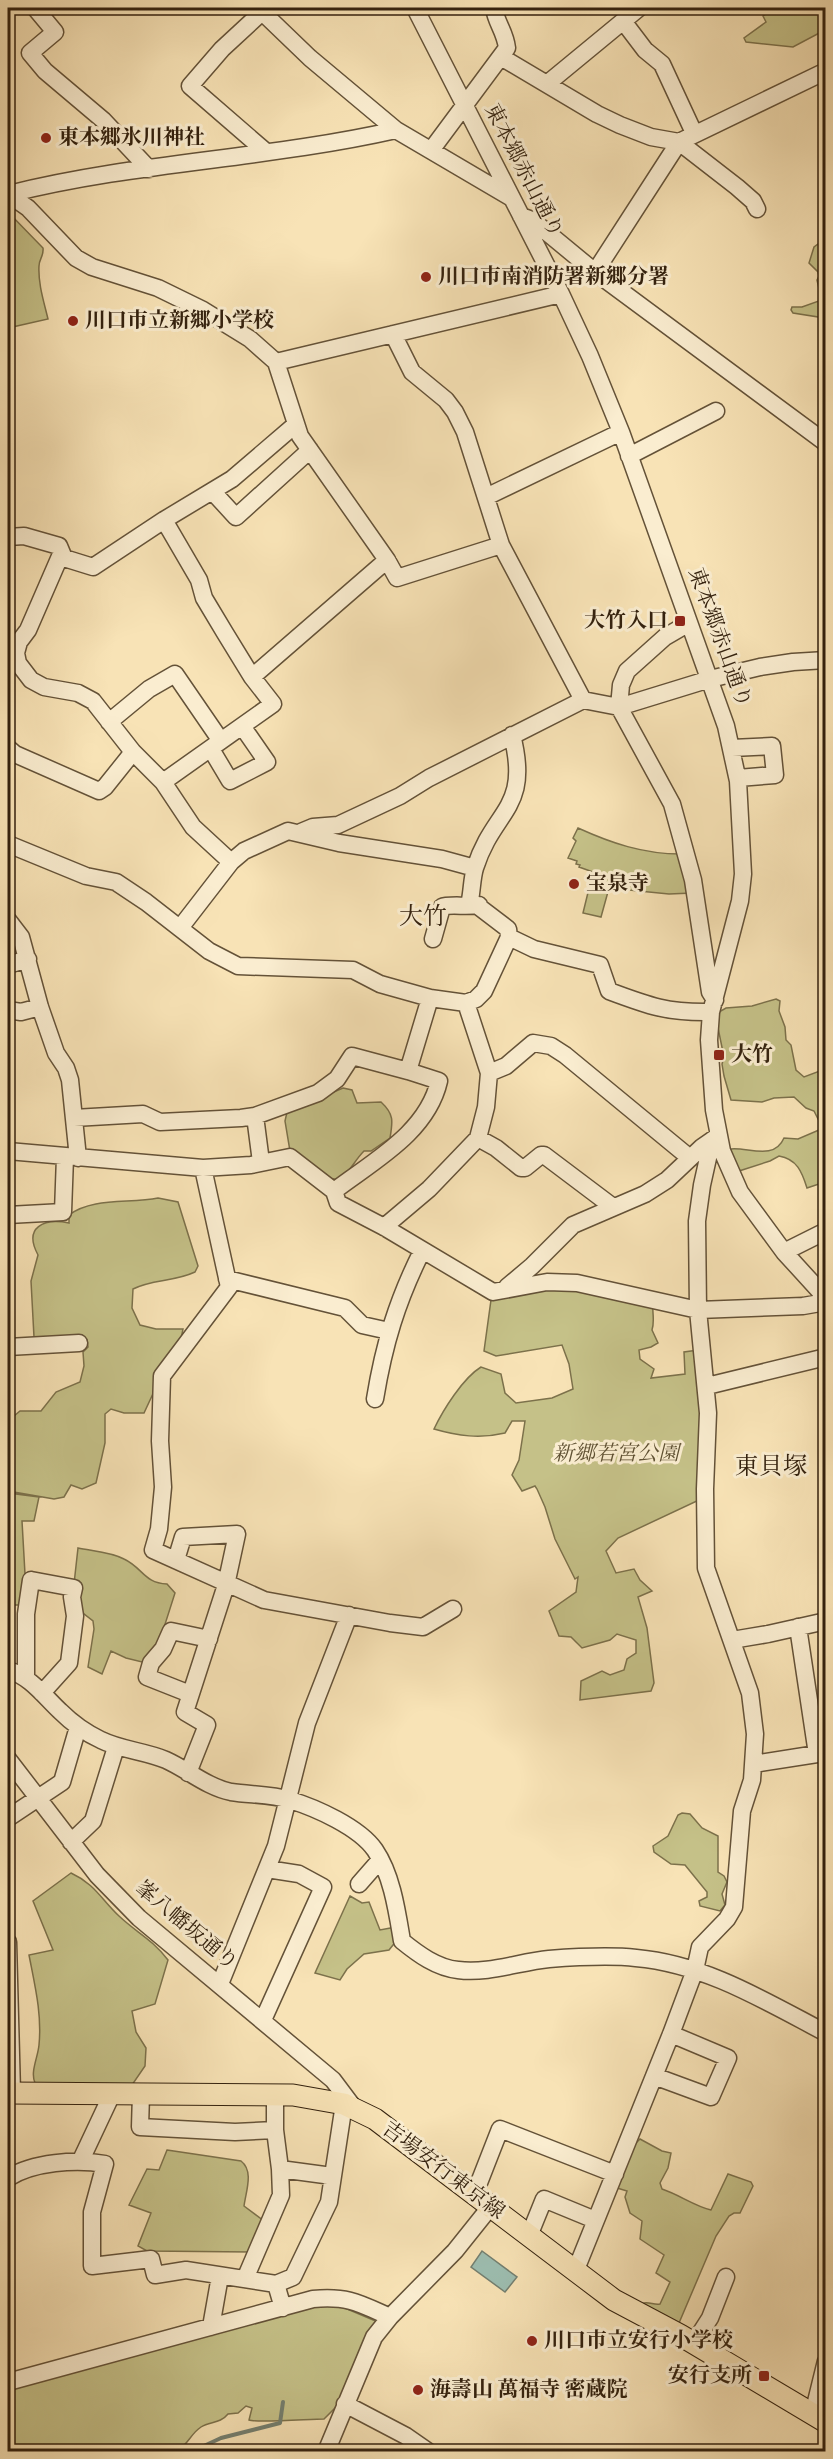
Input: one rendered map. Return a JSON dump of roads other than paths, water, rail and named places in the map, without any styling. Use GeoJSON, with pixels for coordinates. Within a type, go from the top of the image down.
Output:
{"type":"FeatureCollection","features":[{"type":"Feature","properties":{"kind":"main road","name":"吉場安行東京線"},"geometry":{"type":"LineString","coordinates":[[10,2093],[275,2095],[309,2097],[349,2106],[375,2120],[614,2300],[693,2343],[819,2418]]}},
{"type":"Feature","properties":{"kind":"street"},"geometry":{"type":"LineString","coordinates":[[35,8],[55,32],[30,53],[45,71],[103,120],[149,169]]}},
{"type":"Feature","properties":{"kind":"street","name":"東本郷赤山通り"},"geometry":{"type":"LineString","coordinates":[[415,8],[561,294],[621,432],[710,679],[732,748],[738,778],[743,835],[742,888],[713,1006],[711,1083],[715,1138],[740,1192],[784,1252],[825,1300]]}},
{"type":"Feature","properties":{"kind":"street"},"geometry":{"type":"LineString","coordinates":[[432,149],[507,48],[506,34],[495,16],[494,8]]}},
{"type":"Feature","properties":{"kind":"street"},"geometry":{"type":"LineString","coordinates":[[548,83],[639,8]]}},
{"type":"Feature","properties":{"kind":"street"},"geometry":{"type":"LineString","coordinates":[[265,151],[190,86],[260,10],[310,58],[396,130],[511,197]]}},
{"type":"Feature","properties":{"kind":"street"},"geometry":{"type":"LineString","coordinates":[[622,21],[645,50],[662,64],[694,134]]}},
{"type":"Feature","properties":{"kind":"street"},"geometry":{"type":"LineString","coordinates":[[501,57],[597,114],[620,125],[651,137],[679,142],[737,187],[753,201],[757,209]]}},
{"type":"Feature","properties":{"kind":"street"},"geometry":{"type":"LineString","coordinates":[[595,272],[679,142],[825,71]]}},
{"type":"Feature","properties":{"kind":"street"},"geometry":{"type":"LineString","coordinates":[[8,194],[61,181],[361,138],[396,130]]}},
{"type":"Feature","properties":{"kind":"street"},"geometry":{"type":"LineString","coordinates":[[8,194],[28,208],[76,258],[92,267],[158,288],[203,310],[250,339],[278,361],[295,425],[397,578],[501,545]]}},
{"type":"Feature","properties":{"kind":"street"},"geometry":{"type":"LineString","coordinates":[[520,216],[532,220],[595,272],[825,443]]}},
{"type":"Feature","properties":{"kind":"street"},"geometry":{"type":"LineString","coordinates":[[278,361],[561,294]]}},
{"type":"Feature","properties":{"kind":"street"},"geometry":{"type":"LineString","coordinates":[[393,334],[412,372],[446,400],[455,412],[465,432],[501,545],[583,700]]}},
{"type":"Feature","properties":{"kind":"street"},"geometry":{"type":"LineString","coordinates":[[630,456],[716,411]]}},
{"type":"Feature","properties":{"kind":"street"},"geometry":{"type":"LineString","coordinates":[[8,537],[24,536],[59,546],[64,558],[93,567],[232,479],[295,425]]}},
{"type":"Feature","properties":{"kind":"street"},"geometry":{"type":"LineString","coordinates":[[486,497],[621,432]]}},
{"type":"Feature","properties":{"kind":"street"},"geometry":{"type":"LineString","coordinates":[[213,492],[236,517],[310,450]]}},
{"type":"Feature","properties":{"kind":"street"},"geometry":{"type":"LineString","coordinates":[[163,782],[273,704],[252,676],[204,598],[200,580],[164,520]]}},
{"type":"Feature","properties":{"kind":"street"},"geometry":{"type":"LineString","coordinates":[[61,554],[28,630],[19,642],[16,653],[18,663],[31,680],[44,687],[78,693],[93,701],[133,752],[163,782],[193,827],[231,862]]}},
{"type":"Feature","properties":{"kind":"street"},"geometry":{"type":"LineString","coordinates":[[252,676],[387,560]]}},
{"type":"Feature","properties":{"kind":"street"},"geometry":{"type":"LineString","coordinates":[[509,937],[534,950],[600,965],[609,991],[656,1009],[689,1013],[713,1006],[693,880],[672,804],[619,706],[621,685],[627,671],[665,638],[689,623]]}},
{"type":"Feature","properties":{"kind":"street"},"geometry":{"type":"LineString","coordinates":[[301,832],[313,826],[338,825],[400,796],[429,778],[583,700],[619,706],[710,679],[767,666],[825,660]]}},
{"type":"Feature","properties":{"kind":"street"},"geometry":{"type":"LineString","coordinates":[[109,722],[148,689],[175,674],[216,745],[230,782],[267,762],[242,726]]}},
{"type":"Feature","properties":{"kind":"street"},"geometry":{"type":"LineString","coordinates":[[8,844],[86,876],[116,882],[209,951],[238,966],[353,970],[380,984],[430,998],[466,1003],[476,999],[484,991],[509,937],[508,929],[470,900],[475,868],[515,797],[519,774],[518,758],[512,735]]}},
{"type":"Feature","properties":{"kind":"street"},"geometry":{"type":"LineString","coordinates":[[732,748],[772,746],[775,775],[738,778]]}},
{"type":"Feature","properties":{"kind":"street"},"geometry":{"type":"LineString","coordinates":[[8,748],[15,754],[99,791],[105,787],[133,752]]}},
{"type":"Feature","properties":{"kind":"street"},"geometry":{"type":"LineString","coordinates":[[180,928],[231,862],[244,851],[288,831],[301,832],[339,843],[442,860],[475,868]]}},
{"type":"Feature","properties":{"kind":"street"},"geometry":{"type":"LineString","coordinates":[[433,939],[442,907],[446,905],[464,908],[479,906]]}},
{"type":"Feature","properties":{"kind":"street"},"geometry":{"type":"LineString","coordinates":[[8,920],[21,937],[40,1007],[56,1053],[66,1068],[70,1080],[74,1118],[63,1212],[8,1215]]}},
{"type":"Feature","properties":{"kind":"street"},"geometry":{"type":"LineString","coordinates":[[8,964],[28,959]]}},
{"type":"Feature","properties":{"kind":"street"},"geometry":{"type":"LineString","coordinates":[[408,1071],[430,998]]}},
{"type":"Feature","properties":{"kind":"street"},"geometry":{"type":"LineString","coordinates":[[384,1227],[429,1189],[478,1138],[486,1107],[489,1074],[466,1003]]}},
{"type":"Feature","properties":{"kind":"street"},"geometry":{"type":"LineString","coordinates":[[8,1010],[21,1012],[40,1007]]}},
{"type":"Feature","properties":{"kind":"street"},"geometry":{"type":"LineString","coordinates":[[489,1074],[506,1066],[533,1043],[551,1046],[690,1158]]}},
{"type":"Feature","properties":{"kind":"street"},"geometry":{"type":"LineString","coordinates":[[74,1118],[143,1114],[160,1122],[242,1119],[318,1093],[337,1079],[352,1056],[439,1082],[431,1107],[415,1127],[334,1191]]}},
{"type":"Feature","properties":{"kind":"street"},"geometry":{"type":"LineString","coordinates":[[255,1116],[261,1162]]}},
{"type":"Feature","properties":{"kind":"street"},"geometry":{"type":"LineString","coordinates":[[478,1138],[496,1148],[521,1168],[525,1168],[544,1155],[613,1207]]}},
{"type":"Feature","properties":{"kind":"street"},"geometry":{"type":"LineString","coordinates":[[505,1289],[573,1225],[645,1194],[667,1180],[715,1138]]}},
{"type":"Feature","properties":{"kind":"street"},"geometry":{"type":"LineString","coordinates":[[575,2272],[671,2034],[695,1970],[700,1947],[727,1919],[734,1907],[742,1811],[752,1780],[755,1734],[751,1702],[706,1568],[707,1386],[698,1310],[697,1221],[702,1185],[715,1138]]}},
{"type":"Feature","properties":{"kind":"street"},"geometry":{"type":"LineString","coordinates":[[8,1151],[203,1168],[290,1157],[334,1191]]}},
{"type":"Feature","properties":{"kind":"street"},"geometry":{"type":"LineString","coordinates":[[203,1168],[229,1287],[162,1376],[160,1441],[163,1487],[159,1528],[153,1550],[226,1585],[264,1600],[423,1627],[453,1609]]}},
{"type":"Feature","properties":{"kind":"street"},"geometry":{"type":"LineString","coordinates":[[334,1191],[334,1198],[338,1203],[384,1227],[492,1292],[547,1282],[577,1283],[698,1310],[803,1306],[825,1300]]}},
{"type":"Feature","properties":{"kind":"street"},"geometry":{"type":"LineString","coordinates":[[784,1252],[825,1231]]}},
{"type":"Feature","properties":{"kind":"street"},"geometry":{"type":"LineString","coordinates":[[375,1399],[383,1351],[389,1331],[407,1282],[422,1251]]}},
{"type":"Feature","properties":{"kind":"street"},"geometry":{"type":"LineString","coordinates":[[227,1279],[345,1308],[362,1325],[389,1331]]}},
{"type":"Feature","properties":{"kind":"street"},"geometry":{"type":"LineString","coordinates":[[8,1346],[79,1343]]}},
{"type":"Feature","properties":{"kind":"street"},"geometry":{"type":"LineString","coordinates":[[707,1386],[825,1357]]}},
{"type":"Feature","properties":{"kind":"street"},"geometry":{"type":"LineString","coordinates":[[176,1560],[183,1537],[237,1534],[226,1585],[190,1694],[186,1714],[207,1725],[188,1773]]}},
{"type":"Feature","properties":{"kind":"street"},"geometry":{"type":"LineString","coordinates":[[26,1677],[26,1614],[31,1580],[74,1588],[72,1597],[75,1616],[69,1663],[42,1693]]}},
{"type":"Feature","properties":{"kind":"street"},"geometry":{"type":"LineString","coordinates":[[220,1984],[276,1846],[306,1723],[349,1615]]}},
{"type":"Feature","properties":{"kind":"street"},"geometry":{"type":"LineString","coordinates":[[732,1640],[825,1621]]}},
{"type":"Feature","properties":{"kind":"street"},"geometry":{"type":"LineString","coordinates":[[753,1764],[817,1754],[798,1627]]}},
{"type":"Feature","properties":{"kind":"street"},"geometry":{"type":"LineString","coordinates":[[190,1694],[147,1677],[151,1663],[163,1649],[171,1630],[209,1639]]}},
{"type":"Feature","properties":{"kind":"street"},"geometry":{"type":"LineString","coordinates":[[8,1670],[26,1677],[78,1727],[116,1747],[152,1755],[206,1783],[232,1792],[289,1799],[333,1818],[362,1835],[380,1860],[396,1907],[402,1941],[443,1967],[459,1970],[549,1959],[636,1958],[695,1970],[730,1982],[825,2033]]}},
{"type":"Feature","properties":{"kind":"street"},"geometry":{"type":"LineString","coordinates":[[8,1818],[62,1782],[78,1727]]}},
{"type":"Feature","properties":{"kind":"street"},"geometry":{"type":"LineString","coordinates":[[71,1842],[93,1821],[116,1747]]}},
{"type":"Feature","properties":{"kind":"street","name":"峯八幡坂通り"},"geometry":{"type":"LineString","coordinates":[[8,1759],[97,1875],[128,1908],[333,2080],[349,2106]]}},
{"type":"Feature","properties":{"kind":"street"},"geometry":{"type":"LineString","coordinates":[[359,1884],[380,1860]]}},
{"type":"Feature","properties":{"kind":"street"},"geometry":{"type":"LineString","coordinates":[[263,2020],[323,1887],[299,1874],[267,1869]]}},
{"type":"Feature","properties":{"kind":"street"},"geometry":{"type":"LineString","coordinates":[[8,1942],[10,2093]]}},
{"type":"Feature","properties":{"kind":"street"},"geometry":{"type":"LineString","coordinates":[[654,2076],[711,2097],[728,2058],[671,2034]]}},
{"type":"Feature","properties":{"kind":"street"},"geometry":{"type":"LineString","coordinates":[[81,2160],[112,2094]]}},
{"type":"Feature","properties":{"kind":"street"},"geometry":{"type":"LineString","coordinates":[[141,2094],[140,2127],[236,2132],[275,2130]]}},
{"type":"Feature","properties":{"kind":"street"},"geometry":{"type":"LineString","coordinates":[[245,2279],[281,2195],[275,2130],[275,2095]]}},
{"type":"Feature","properties":{"kind":"street"},"geometry":{"type":"LineString","coordinates":[[8,2178],[45,2165],[81,2160],[105,2164],[92,2212],[92,2266],[151,2259],[155,2275],[186,2270],[276,2284],[293,2277],[329,2202],[332,2176],[349,2106]]}},
{"type":"Feature","properties":{"kind":"street"},"geometry":{"type":"LineString","coordinates":[[326,2451],[374,2337],[390,2317],[455,2251],[483,2200],[500,2129],[615,2174]]}},
{"type":"Feature","properties":{"kind":"street"},"geometry":{"type":"LineString","coordinates":[[280,2169],[332,2176]]}},
{"type":"Feature","properties":{"kind":"street"},"geometry":{"type":"LineString","coordinates":[[529,2236],[544,2199],[595,2220]]}},
{"type":"Feature","properties":{"kind":"street"},"geometry":{"type":"LineString","coordinates":[[211,2327],[220,2276]]}},
{"type":"Feature","properties":{"kind":"street"},"geometry":{"type":"LineString","coordinates":[[693,2343],[710,2318],[726,2277]]}},
{"type":"Feature","properties":{"kind":"street"},"geometry":{"type":"LineString","coordinates":[[276,2284],[284,2308]]}},
{"type":"Feature","properties":{"kind":"street"},"geometry":{"type":"LineString","coordinates":[[8,2382],[314,2300],[337,2297],[356,2302],[390,2317]]}},
{"type":"Feature","properties":{"kind":"street"},"geometry":{"type":"LineString","coordinates":[[819,2418],[825,2361]]}},
{"type":"Feature","properties":{"kind":"street"},"geometry":{"type":"LineString","coordinates":[[345,2404],[406,2436],[429,2451]]}},
{"type":"Feature","properties":{"kind":"waterway"},"geometry":{"type":"LineString","coordinates":[[191,2452],[221,2438],[280,2423],[283,2402]]}},
{"type":"Feature","properties":{"kind":"place","name":"東本郷氷川神社"},"geometry":{"type":"Point","coordinates":[46,138]}},
{"type":"Feature","properties":{"kind":"place","name":"川口市南消防署新郷分署"},"geometry":{"type":"Point","coordinates":[426,277]}},
{"type":"Feature","properties":{"kind":"place","name":"川口市立新郷小学校"},"geometry":{"type":"Point","coordinates":[73,321]}},
{"type":"Feature","properties":{"kind":"place","name":"大竹入口"},"geometry":{"type":"Point","coordinates":[680,621]}},
{"type":"Feature","properties":{"kind":"place","name":"宝泉寺"},"geometry":{"type":"Point","coordinates":[574,884]}},
{"type":"Feature","properties":{"kind":"place","name":"大竹"},"geometry":{"type":"Point","coordinates":[719,1055]}},
{"type":"Feature","properties":{"kind":"place","name":"川口市立安行小学校"},"geometry":{"type":"Point","coordinates":[532,2341]}},
{"type":"Feature","properties":{"kind":"place","name":"安行支所"},"geometry":{"type":"Point","coordinates":[764,2376]}},
{"type":"Feature","properties":{"kind":"place","name":"海壽山 萬福寺 密蔵院"},"geometry":{"type":"Point","coordinates":[418,2390]}},
{"type":"Feature","properties":{"kind":"district","name":"大竹"},"geometry":{"type":"Point","coordinates":[423,918]}},
{"type":"Feature","properties":{"kind":"district","name":"東貝塚"},"geometry":{"type":"Point","coordinates":[771,1468]}},
{"type":"Feature","properties":{"kind":"park label","name":"新郷若宮公園"},"geometry":{"type":"Point","coordinates":[616,1454]}}]}
